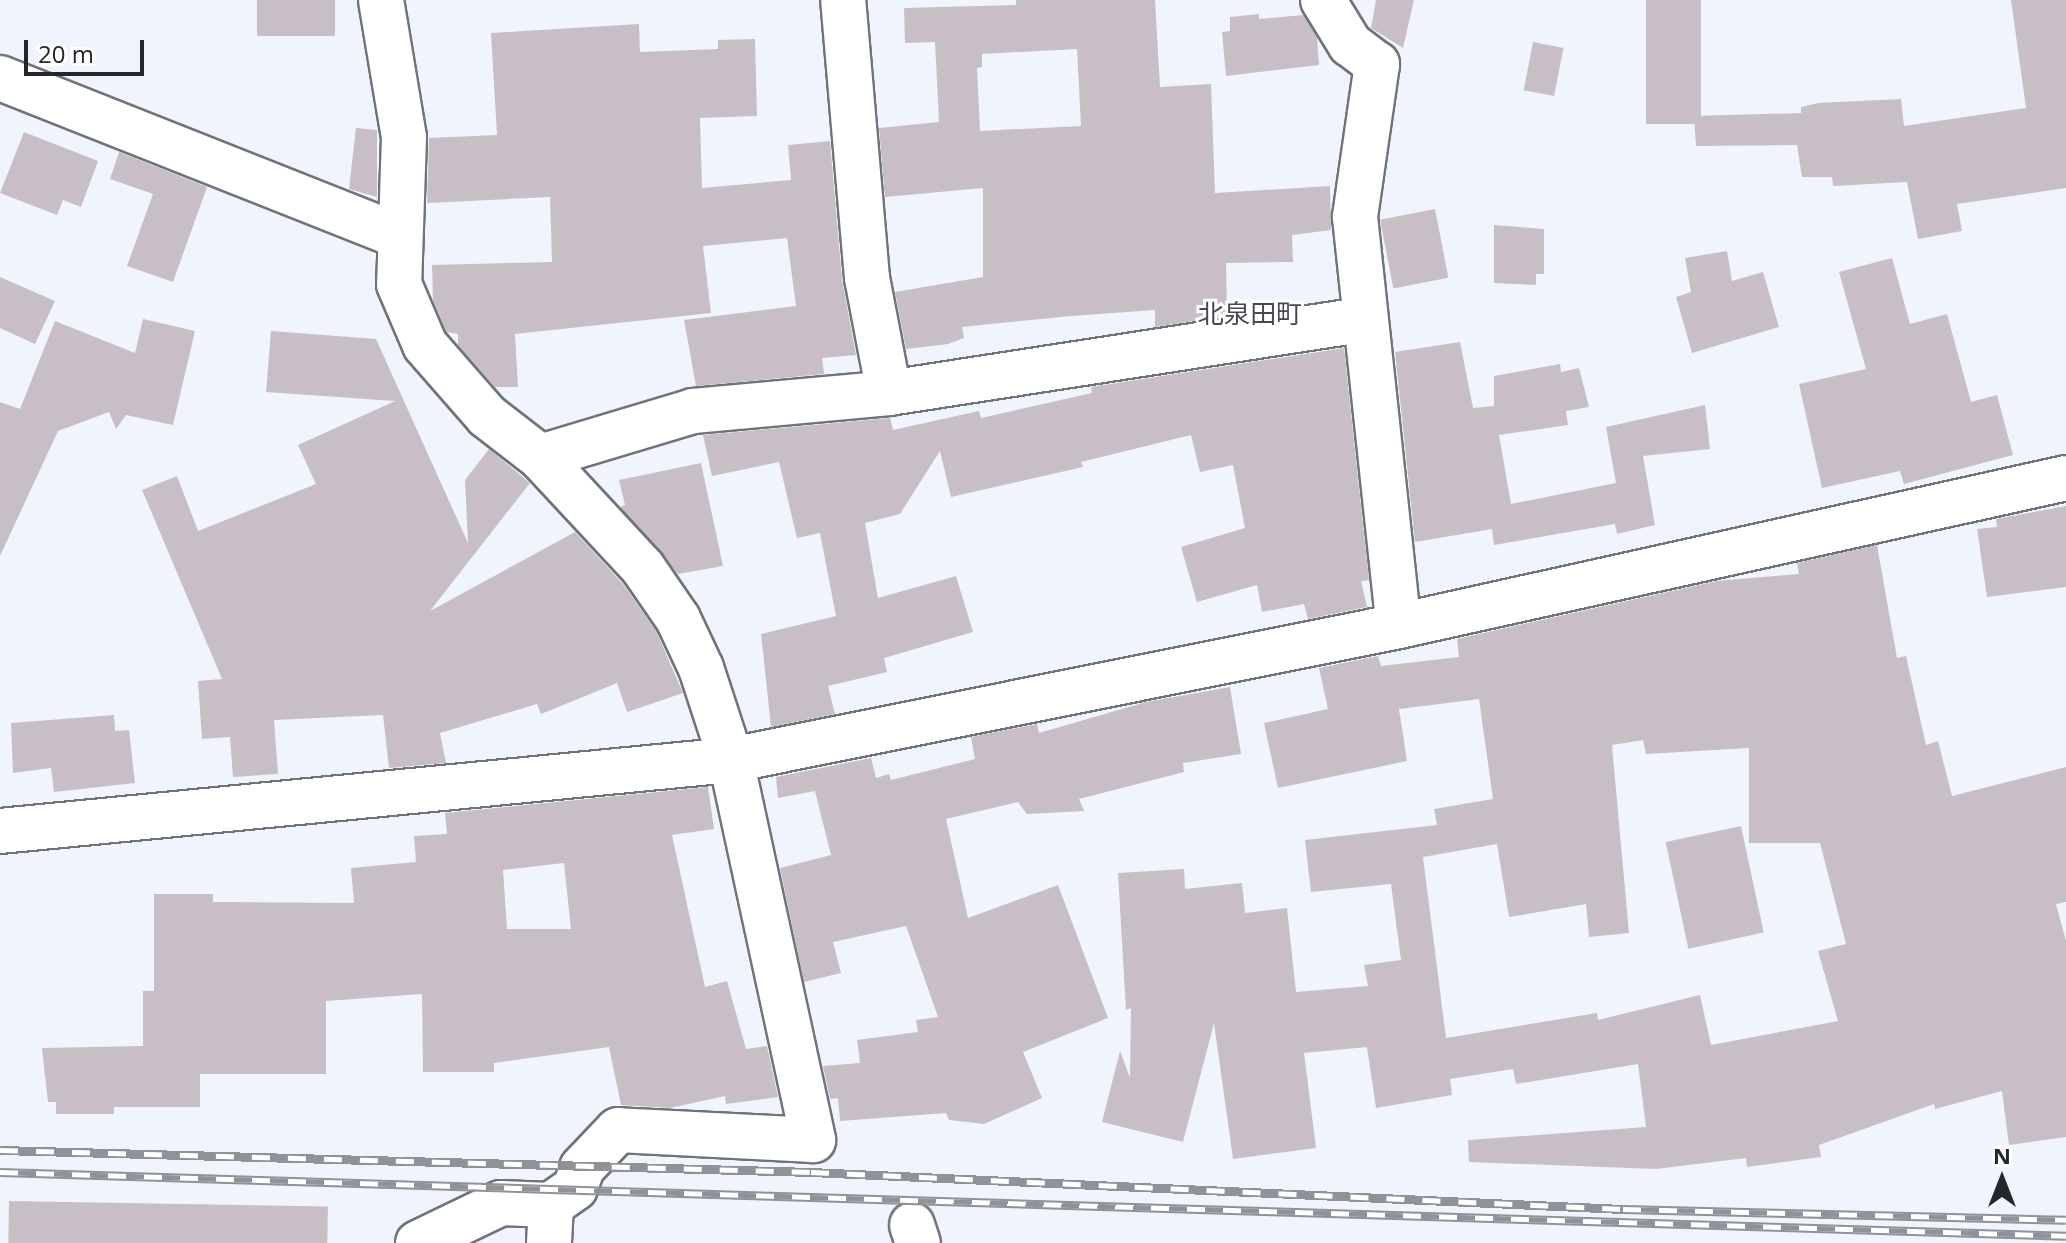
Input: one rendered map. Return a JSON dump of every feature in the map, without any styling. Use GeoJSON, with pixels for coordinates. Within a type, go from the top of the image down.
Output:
{"type":"FeatureCollection","features":[{"type":"Feature","properties":{"kind":"street"},"geometry":{"type":"LineString","coordinates":[[381,0],[404,137],[399,284],[425,345],[487,416],[540,457],[643,568],[678,619],[701,668],[731,760],[813,1140],[618,1130],[582,1168],[575,1188],[550,1224],[501,1203],[418,1243]]}},
{"type":"Feature","properties":{"kind":"street"},"geometry":{"type":"LineString","coordinates":[[843,0],[867,278],[889,393]]}},
{"type":"Feature","properties":{"kind":"street"},"geometry":{"type":"LineString","coordinates":[[1323,0],[1350,44],[1377,64],[1355,217],[1363,320],[1399,626]]}},
{"type":"Feature","properties":{"kind":"street"},"geometry":{"type":"LineString","coordinates":[[0,78],[400,236]]}},
{"type":"Feature","properties":{"kind":"street"},"geometry":{"type":"LineString","coordinates":[[540,457],[693,411],[889,393],[1363,320]]}},
{"type":"Feature","properties":{"kind":"street"},"geometry":{"type":"LineString","coordinates":[[0,831],[731,760],[1399,626],[2066,478]]}},
{"type":"Feature","properties":{"kind":"building"},"geometry":{"type":"Polygon","coordinates":[[[257,0],[335,0],[335,36],[257,36],[257,0]]]}},
{"type":"Feature","properties":{"kind":"building"},"geometry":{"type":"Polygon","coordinates":[[[1016,0],[1155,0],[1160,87],[1211,84],[1215,193],[1330,186],[1331,230],[1292,235],[1293,262],[1226,263],[1227,316],[1155,327],[1155,310],[962,327],[964,338],[948,344],[906,349],[895,292],[983,277],[983,188],[885,197],[879,128],[939,122],[935,42],[905,43],[904,8],[1016,5],[1016,0]],[[1077,49],[982,54],[982,67],[977,68],[980,131],[1081,126],[1077,49]]]}},
{"type":"Feature","properties":{"kind":"building"},"geometry":{"type":"Polygon","coordinates":[[[1376,0],[1414,0],[1403,48],[1371,28],[1376,0]]]}},
{"type":"Feature","properties":{"kind":"building"},"geometry":{"type":"Polygon","coordinates":[[[1646,0],[1701,0],[1701,124],[1646,124],[1646,0]]]}},
{"type":"Feature","properties":{"kind":"building"},"geometry":{"type":"Polygon","coordinates":[[[2011,0],[2066,0],[2066,188],[1957,204],[1962,231],[1918,239],[1907,182],[1833,186],[1832,177],[1802,177],[1797,145],[1696,146],[1694,116],[1801,113],[1801,107],[1818,103],[1901,99],[1904,126],[2026,108],[2011,0]]]}},
{"type":"Feature","properties":{"kind":"building"},"geometry":{"type":"Polygon","coordinates":[[[1259,14],[1259,19],[1303,15],[1317,37],[1319,65],[1226,76],[1222,32],[1230,31],[1230,17],[1259,14]]]}},
{"type":"Feature","properties":{"kind":"building"},"geometry":{"type":"Polygon","coordinates":[[[639,24],[640,52],[718,49],[718,40],[755,39],[757,116],[700,118],[702,188],[791,180],[788,145],[830,141],[842,280],[856,355],[822,358],[824,374],[696,386],[684,320],[796,306],[787,238],[703,246],[711,313],[515,334],[518,387],[495,387],[458,345],[458,334],[446,332],[433,300],[432,265],[552,262],[550,197],[427,203],[429,138],[497,135],[491,33],[639,24]]]}},
{"type":"Feature","properties":{"kind":"building"},"geometry":{"type":"Polygon","coordinates":[[[1533,42],[1563,48],[1554,96],[1524,90],[1533,42]]]}},
{"type":"Feature","properties":{"kind":"building"},"geometry":{"type":"Polygon","coordinates":[[[356,128],[377,130],[377,197],[349,189],[356,128]]]}},
{"type":"Feature","properties":{"kind":"building"},"geometry":{"type":"Polygon","coordinates":[[[24,132],[98,161],[81,207],[63,200],[57,215],[0,193],[24,132]]]}},
{"type":"Feature","properties":{"kind":"building"},"geometry":{"type":"Polygon","coordinates":[[[119,152],[207,187],[173,282],[127,266],[153,194],[110,179],[119,152]]]}},
{"type":"Feature","properties":{"kind":"building"},"geometry":{"type":"Polygon","coordinates":[[[1435,209],[1448,278],[1393,288],[1380,220],[1435,209]]]}},
{"type":"Feature","properties":{"kind":"building"},"geometry":{"type":"Polygon","coordinates":[[[1494,225],[1544,229],[1544,274],[1536,274],[1536,285],[1494,283],[1494,225]]]}},
{"type":"Feature","properties":{"kind":"building"},"geometry":{"type":"Polygon","coordinates":[[[1727,251],[1732,281],[1763,272],[1779,327],[1692,353],[1676,297],[1691,292],[1685,258],[1727,251]]]}},
{"type":"Feature","properties":{"kind":"building"},"geometry":{"type":"Polygon","coordinates":[[[1892,258],[1910,324],[1947,314],[1971,402],[1997,395],[2013,455],[1904,484],[1900,471],[1822,488],[1799,384],[1866,369],[1839,272],[1892,258]]]}},
{"type":"Feature","properties":{"kind":"building"},"geometry":{"type":"Polygon","coordinates":[[[0,277],[55,301],[35,344],[0,328],[0,277]]]}},
{"type":"Feature","properties":{"kind":"building"},"geometry":{"type":"Polygon","coordinates":[[[143,319],[195,331],[173,425],[126,415],[116,429],[109,412],[58,431],[0,556],[0,402],[20,409],[55,321],[135,353],[143,319]]]}},
{"type":"Feature","properties":{"kind":"building"},"geometry":{"type":"Polygon","coordinates":[[[271,331],[376,339],[468,543],[465,480],[489,449],[530,483],[430,611],[575,532],[623,584],[656,631],[683,693],[627,712],[617,683],[541,714],[537,704],[440,733],[446,763],[389,768],[383,715],[274,720],[278,774],[233,777],[230,737],[202,739],[198,681],[222,679],[142,490],[177,476],[198,531],[316,484],[298,445],[395,401],[266,392],[271,331]]]}},
{"type":"Feature","properties":{"kind":"building"},"geometry":{"type":"Polygon","coordinates":[[[1460,342],[1473,408],[1494,406],[1494,376],[1560,364],[1561,372],[1579,368],[1589,407],[1566,411],[1568,425],[1499,435],[1511,504],[1616,483],[1606,427],[1705,405],[1710,449],[1643,456],[1655,525],[1617,534],[1615,524],[1494,545],[1492,529],[1415,542],[1395,352],[1460,342]]]}},
{"type":"Feature","properties":{"kind":"building"},"geometry":{"type":"Polygon","coordinates":[[[1344,348],[1369,580],[1361,581],[1367,607],[1308,619],[1304,604],[1262,612],[1257,585],[1197,602],[1181,547],[1245,528],[1233,465],[1200,472],[1191,435],[1081,462],[1083,467],[951,497],[940,451],[900,514],[865,523],[878,598],[956,576],[973,632],[884,658],[887,672],[828,686],[835,714],[771,727],[761,634],[836,616],[820,533],[797,538],[779,462],[712,476],[703,435],[890,418],[893,430],[979,411],[981,418],[1092,393],[1091,387],[1344,348]]]}},
{"type":"Feature","properties":{"kind":"building"},"geometry":{"type":"Polygon","coordinates":[[[701,463],[723,566],[678,574],[620,507],[625,505],[619,480],[701,463]]]}},
{"type":"Feature","properties":{"kind":"building"},"geometry":{"type":"Polygon","coordinates":[[[2066,506],[2066,587],[1987,597],[1977,529],[1997,527],[1996,519],[2066,506]]]}},
{"type":"Feature","properties":{"kind":"building"},"geometry":{"type":"Polygon","coordinates":[[[1877,545],[1897,658],[1906,656],[1926,745],[1938,741],[1952,796],[2066,767],[2066,902],[2056,904],[2066,941],[2066,1137],[2009,1145],[2002,1091],[1935,1109],[1934,1104],[1819,1145],[1821,1157],[1747,1167],[1746,1158],[1656,1169],[1469,1162],[1468,1140],[1646,1127],[1638,1064],[1516,1084],[1513,1069],[1450,1079],[1452,1095],[1376,1108],[1367,1047],[1304,1053],[1316,1148],[1233,1159],[1214,1023],[1183,1142],[1102,1122],[1120,1051],[1130,1078],[1131,1008],[1126,1010],[1118,873],[1184,869],[1185,889],[1242,883],[1245,913],[1287,908],[1296,992],[1368,986],[1364,965],[1401,960],[1391,884],[1311,892],[1305,840],[1437,825],[1434,809],[1493,799],[1479,699],[1399,709],[1407,761],[1278,788],[1264,723],[1328,709],[1319,668],[1378,656],[1381,666],[1459,657],[1457,639],[1717,581],[1799,574],[1797,563],[1877,545]],[[1643,740],[1612,745],[1629,933],[1589,937],[1586,904],[1509,917],[1497,844],[1423,857],[1446,1038],[1597,1013],[1598,1020],[1700,995],[1711,1045],[1838,1021],[1818,951],[1846,944],[1820,843],[1749,843],[1749,748],[1646,754],[1643,740]]]}},
{"type":"Feature","properties":{"kind":"building"},"geometry":{"type":"Polygon","coordinates":[[[1230,687],[1241,754],[1183,763],[1184,772],[1079,799],[1084,811],[1027,814],[1018,802],[946,819],[968,918],[1058,885],[1108,1018],[1023,1052],[1042,1098],[984,1124],[949,1120],[946,1113],[840,1121],[838,1098],[830,1099],[823,1066],[860,1063],[857,1040],[918,1032],[916,1020],[938,1017],[906,926],[833,942],[841,973],[804,982],[780,868],[831,855],[815,791],[778,798],[776,777],[871,758],[876,778],[889,774],[891,780],[975,759],[971,737],[1037,724],[1039,733],[1146,702],[1230,687]]]}},
{"type":"Feature","properties":{"kind":"building"},"geometry":{"type":"Polygon","coordinates":[[[114,715],[115,731],[129,730],[135,783],[54,792],[51,768],[13,773],[11,723],[114,715]]]}},
{"type":"Feature","properties":{"kind":"building"},"geometry":{"type":"Polygon","coordinates":[[[708,787],[714,829],[672,835],[705,987],[727,981],[746,1049],[767,1046],[778,1097],[726,1104],[725,1096],[670,1108],[621,1105],[609,1047],[494,1063],[494,1072],[423,1072],[422,994],[326,1001],[326,1074],[200,1074],[200,1107],[114,1107],[114,1114],[56,1114],[56,1102],[48,1102],[42,1048],[143,1046],[143,991],[154,991],[154,894],[213,894],[213,902],[354,903],[351,868],[416,862],[414,836],[447,834],[445,813],[708,787]],[[564,863],[503,870],[507,929],[571,929],[564,863]]]}},
{"type":"Feature","properties":{"kind":"building"},"geometry":{"type":"Polygon","coordinates":[[[1741,826],[1764,933],[1688,949],[1666,842],[1741,826]]]}},
{"type":"Feature","properties":{"kind":"building"},"geometry":{"type":"Polygon","coordinates":[[[9,1201],[328,1207],[327,1243],[8,1243],[9,1201]]]}},
{"type":"Feature","properties":{"kind":"railway"},"geometry":{"type":"LineString","coordinates":[[0,1150],[811,1172],[1623,1209],[2066,1220]]}},
{"type":"Feature","properties":{"kind":"railway"},"geometry":{"type":"LineString","coordinates":[[0,1172],[2066,1236]]}},
{"type":"Feature","properties":{"kind":"district","name":"北泉田町"},"geometry":{"type":"Point","coordinates":[1250,314]}}]}
